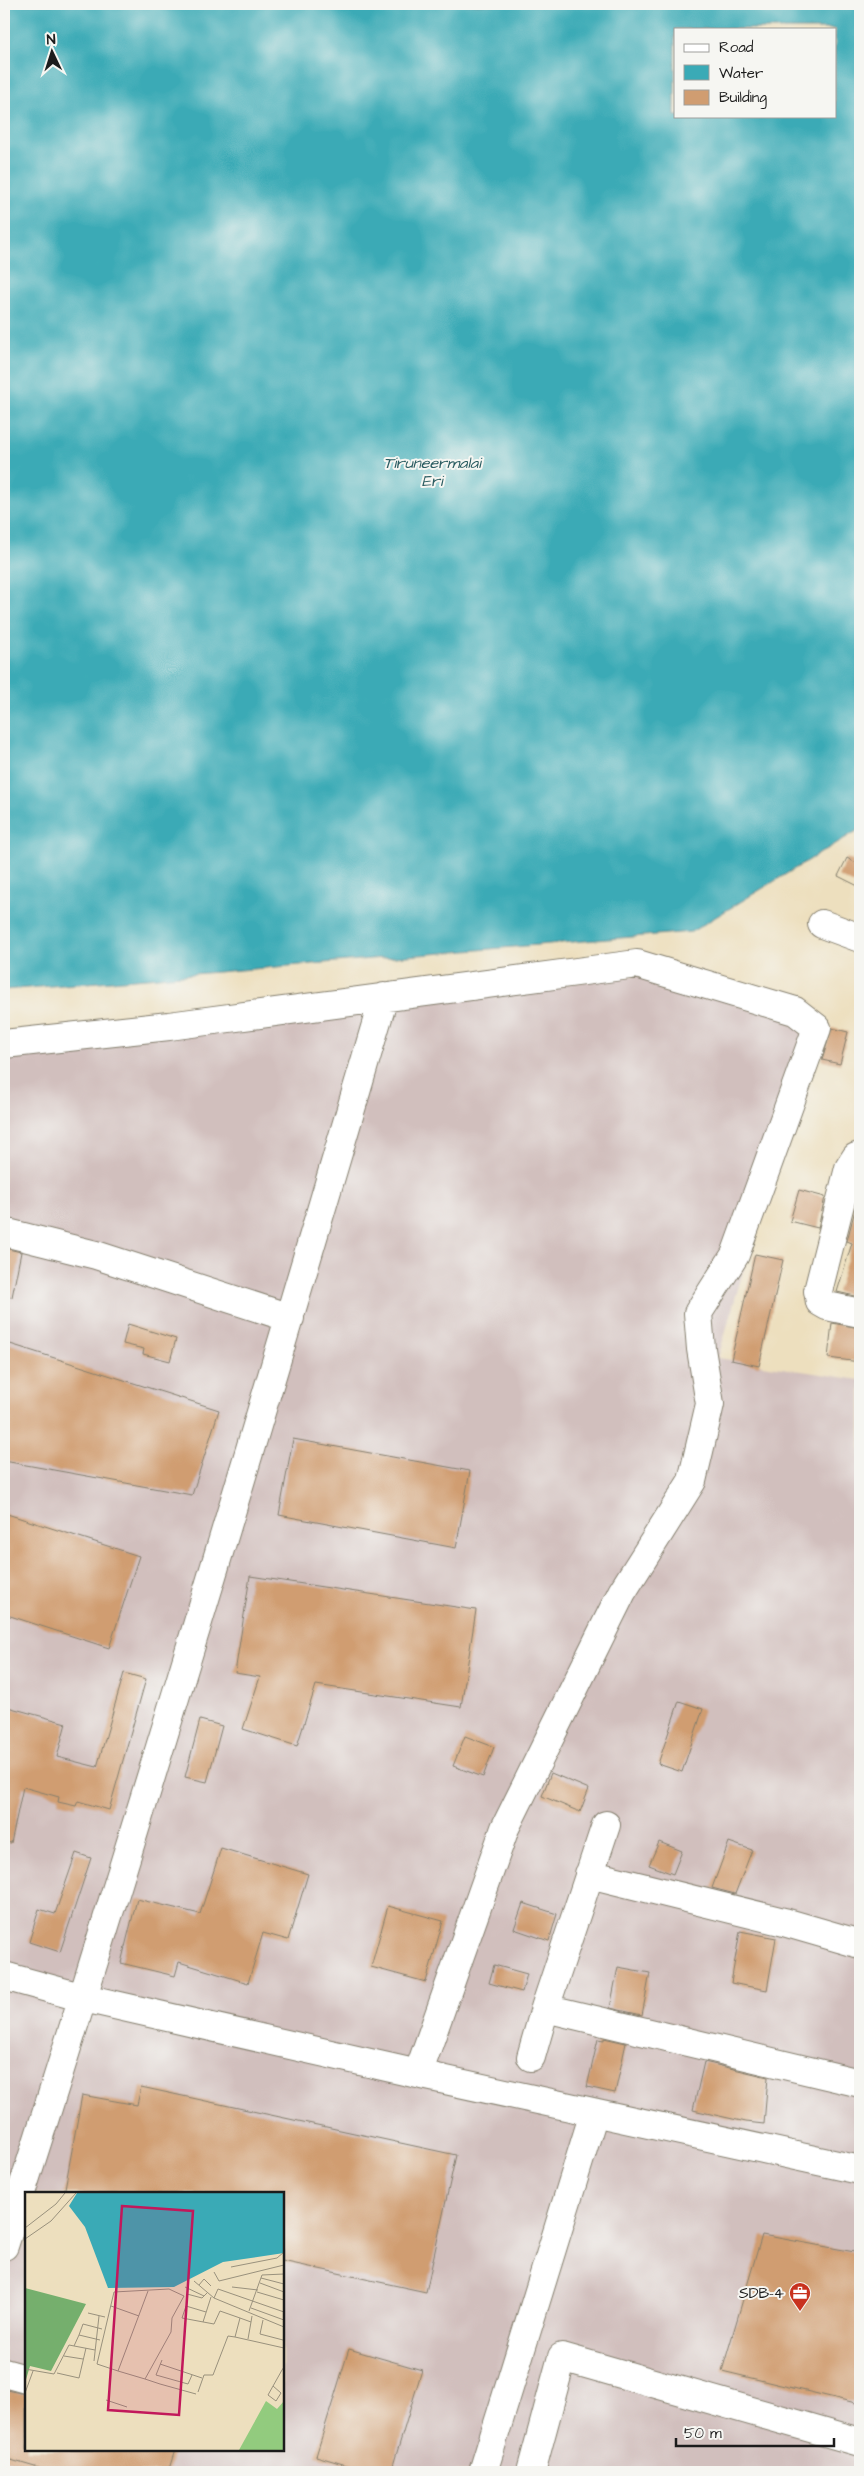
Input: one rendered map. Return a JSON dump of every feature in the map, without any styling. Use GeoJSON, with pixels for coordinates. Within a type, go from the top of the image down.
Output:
{"type":"FeatureCollection","features":[{"type":"Feature","properties":{"kind":"street"},"geometry":{"type":"LineString","coordinates":[[822,924],[860,938]]}},
{"type":"Feature","properties":{"kind":"street"},"geometry":{"type":"LineString","coordinates":[[4,1044],[169,1026],[636,964],[795,1011],[817,1028],[735,1255],[698,1313],[701,1349],[710,1404],[692,1481],[622,1592],[504,1828],[418,2074]]}},
{"type":"Feature","properties":{"kind":"street"},"geometry":{"type":"LineString","coordinates":[[4,2246],[84,1998],[290,1318],[384,997]]}},
{"type":"Feature","properties":{"kind":"street"},"geometry":{"type":"LineString","coordinates":[[860,1156],[856,1157],[849,1168],[818,1291],[820,1302],[828,1306],[860,1313]]}},
{"type":"Feature","properties":{"kind":"street"},"geometry":{"type":"LineString","coordinates":[[4,1232],[96,1255],[290,1318]]}},
{"type":"Feature","properties":{"kind":"street"},"geometry":{"type":"LineString","coordinates":[[531,2057],[545,2008],[606,1825]]}},
{"type":"Feature","properties":{"kind":"street"},"geometry":{"type":"LineString","coordinates":[[589,1874],[784,1922],[860,1944]]}},
{"type":"Feature","properties":{"kind":"street"},"geometry":{"type":"LineString","coordinates":[[4,1976],[84,1998],[418,2074],[860,2170]]}},
{"type":"Feature","properties":{"kind":"street"},"geometry":{"type":"LineString","coordinates":[[545,2008],[860,2083]]}},
{"type":"Feature","properties":{"kind":"street"},"geometry":{"type":"LineString","coordinates":[[483,2472],[594,2113]]}},
{"type":"Feature","properties":{"kind":"street"},"geometry":{"type":"LineString","coordinates":[[530,2472],[562,2357],[860,2442]]}},
{"type":"Feature","properties":{"kind":"street"},"geometry":{"type":"LineString","coordinates":[[4,2373],[25,2379]]}},
{"type":"Feature","properties":{"kind":"shaded area"},"geometry":{"type":"Polygon","coordinates":[[[647,974],[817,1015],[718,1358],[860,1380],[860,2472],[4,2472],[4,1046],[647,974]]]}},
{"type":"Feature","properties":{"kind":"water","name":"Tiruneermalai Eri"},"geometry":{"type":"Polygon","coordinates":[[[4,4],[860,4],[860,829],[691,932],[4,990],[4,4]]]}},
{"type":"Feature","properties":{"kind":"building"},"geometry":{"type":"Polygon","coordinates":[[[847,858],[860,865],[860,887],[838,876],[847,858]]]}},
{"type":"Feature","properties":{"kind":"building"},"geometry":{"type":"Polygon","coordinates":[[[832,1028],[848,1032],[840,1064],[822,1060],[832,1028]]]}},
{"type":"Feature","properties":{"kind":"building"},"geometry":{"type":"Polygon","coordinates":[[[799,1190],[825,1197],[818,1228],[790,1221],[799,1190]]]}},
{"type":"Feature","properties":{"kind":"building"},"geometry":{"type":"Polygon","coordinates":[[[856,1206],[860,1207],[860,1297],[837,1292],[852,1243],[847,1241],[856,1206]]]}},
{"type":"Feature","properties":{"kind":"building"},"geometry":{"type":"Polygon","coordinates":[[[4,1248],[21,1252],[12,1297],[4,1296],[4,1248]]]}},
{"type":"Feature","properties":{"kind":"building"},"geometry":{"type":"Polygon","coordinates":[[[755,1254],[783,1260],[759,1366],[731,1360],[755,1254]]]}},
{"type":"Feature","properties":{"kind":"building"},"geometry":{"type":"Polygon","coordinates":[[[832,1323],[860,1328],[860,1362],[828,1358],[832,1323]]]}},
{"type":"Feature","properties":{"kind":"building"},"geometry":{"type":"Polygon","coordinates":[[[128,1324],[176,1339],[170,1361],[143,1354],[144,1349],[123,1344],[128,1324]]]}},
{"type":"Feature","properties":{"kind":"building"},"geometry":{"type":"Polygon","coordinates":[[[4,1342],[219,1410],[192,1495],[4,1461],[4,1342]]]}},
{"type":"Feature","properties":{"kind":"building"},"geometry":{"type":"Polygon","coordinates":[[[293,1439],[470,1471],[456,1548],[279,1515],[293,1439]]]}},
{"type":"Feature","properties":{"kind":"building"},"geometry":{"type":"Polygon","coordinates":[[[4,1513],[139,1556],[109,1648],[4,1614],[4,1513]]]}},
{"type":"Feature","properties":{"kind":"building"},"geometry":{"type":"Polygon","coordinates":[[[250,1576],[476,1610],[461,1707],[316,1685],[297,1746],[243,1729],[260,1677],[235,1673],[250,1576]]]}},
{"type":"Feature","properties":{"kind":"building"},"geometry":{"type":"Polygon","coordinates":[[[124,1673],[146,1679],[109,1810],[78,1801],[76,1806],[58,1802],[59,1797],[23,1787],[11,1843],[4,1842],[4,1706],[66,1723],[57,1757],[97,1767],[124,1673]]]}},
{"type":"Feature","properties":{"kind":"building"},"geometry":{"type":"Polygon","coordinates":[[[679,1701],[703,1709],[682,1772],[658,1764],[679,1701]]]}},
{"type":"Feature","properties":{"kind":"building"},"geometry":{"type":"Polygon","coordinates":[[[200,1720],[222,1726],[207,1782],[185,1777],[200,1720]]]}},
{"type":"Feature","properties":{"kind":"building"},"geometry":{"type":"Polygon","coordinates":[[[465,1736],[494,1747],[483,1777],[453,1766],[465,1736]]]}},
{"type":"Feature","properties":{"kind":"building"},"geometry":{"type":"Polygon","coordinates":[[[551,1773],[589,1789],[580,1812],[542,1796],[551,1773]]]}},
{"type":"Feature","properties":{"kind":"building"},"geometry":{"type":"Polygon","coordinates":[[[659,1842],[682,1851],[673,1874],[649,1865],[659,1842]]]}},
{"type":"Feature","properties":{"kind":"building"},"geometry":{"type":"Polygon","coordinates":[[[729,1842],[752,1850],[735,1894],[712,1888],[729,1842]]]}},
{"type":"Feature","properties":{"kind":"building"},"geometry":{"type":"Polygon","coordinates":[[[221,1848],[308,1874],[288,1940],[263,1933],[248,1983],[179,1962],[175,1976],[121,1963],[137,1899],[200,1914],[221,1848]]]}},
{"type":"Feature","properties":{"kind":"building"},"geometry":{"type":"Polygon","coordinates":[[[76,1853],[91,1858],[60,1952],[29,1942],[39,1909],[55,1914],[76,1853]]]}},
{"type":"Feature","properties":{"kind":"building"},"geometry":{"type":"Polygon","coordinates":[[[523,1903],[557,1914],[549,1941],[514,1929],[523,1903]]]}},
{"type":"Feature","properties":{"kind":"building"},"geometry":{"type":"Polygon","coordinates":[[[388,1906],[443,1921],[426,1982],[371,1967],[388,1906]]]}},
{"type":"Feature","properties":{"kind":"building"},"geometry":{"type":"Polygon","coordinates":[[[740,1931],[776,1938],[767,1990],[731,1983],[740,1931]]]}},
{"type":"Feature","properties":{"kind":"building"},"geometry":{"type":"Polygon","coordinates":[[[494,1965],[527,1974],[522,1992],[489,1983],[494,1965]]]}},
{"type":"Feature","properties":{"kind":"building"},"geometry":{"type":"Polygon","coordinates":[[[618,1967],[650,1973],[642,2015],[610,2008],[618,1967]]]}},
{"type":"Feature","properties":{"kind":"building"},"geometry":{"type":"Polygon","coordinates":[[[604,2038],[626,2043],[615,2093],[587,2087],[598,2039],[604,2040],[604,2038]]]}},
{"type":"Feature","properties":{"kind":"building"},"geometry":{"type":"Polygon","coordinates":[[[704,2062],[768,2077],[764,2124],[746,2122],[693,2110],[704,2062]]]}},
{"type":"Feature","properties":{"kind":"building"},"geometry":{"type":"Polygon","coordinates":[[[141,2087],[456,2155],[426,2292],[284,2261],[284,2192],[64,2192],[82,2095],[137,2105],[141,2087]]]}},
{"type":"Feature","properties":{"kind":"building","name":"SDB-4"},"geometry":{"type":"Polygon","coordinates":[[[762,2235],[860,2253],[860,2404],[722,2371],[762,2235]]]}},
{"type":"Feature","properties":{"kind":"building"},"geometry":{"type":"Polygon","coordinates":[[[349,2349],[422,2370],[391,2472],[370,2472],[316,2456],[349,2349]]]}},
{"type":"Feature","properties":{"kind":"building"},"geometry":{"type":"Polygon","coordinates":[[[6,2390],[25,2394],[25,2451],[175,2451],[168,2472],[52,2472],[4,2458],[4,2397],[6,2390]]]}},
{"type":"Feature","properties":{"kind":"place","name":"SDB-4"},"geometry":{"type":"Point","coordinates":[800,2312]}}]}
